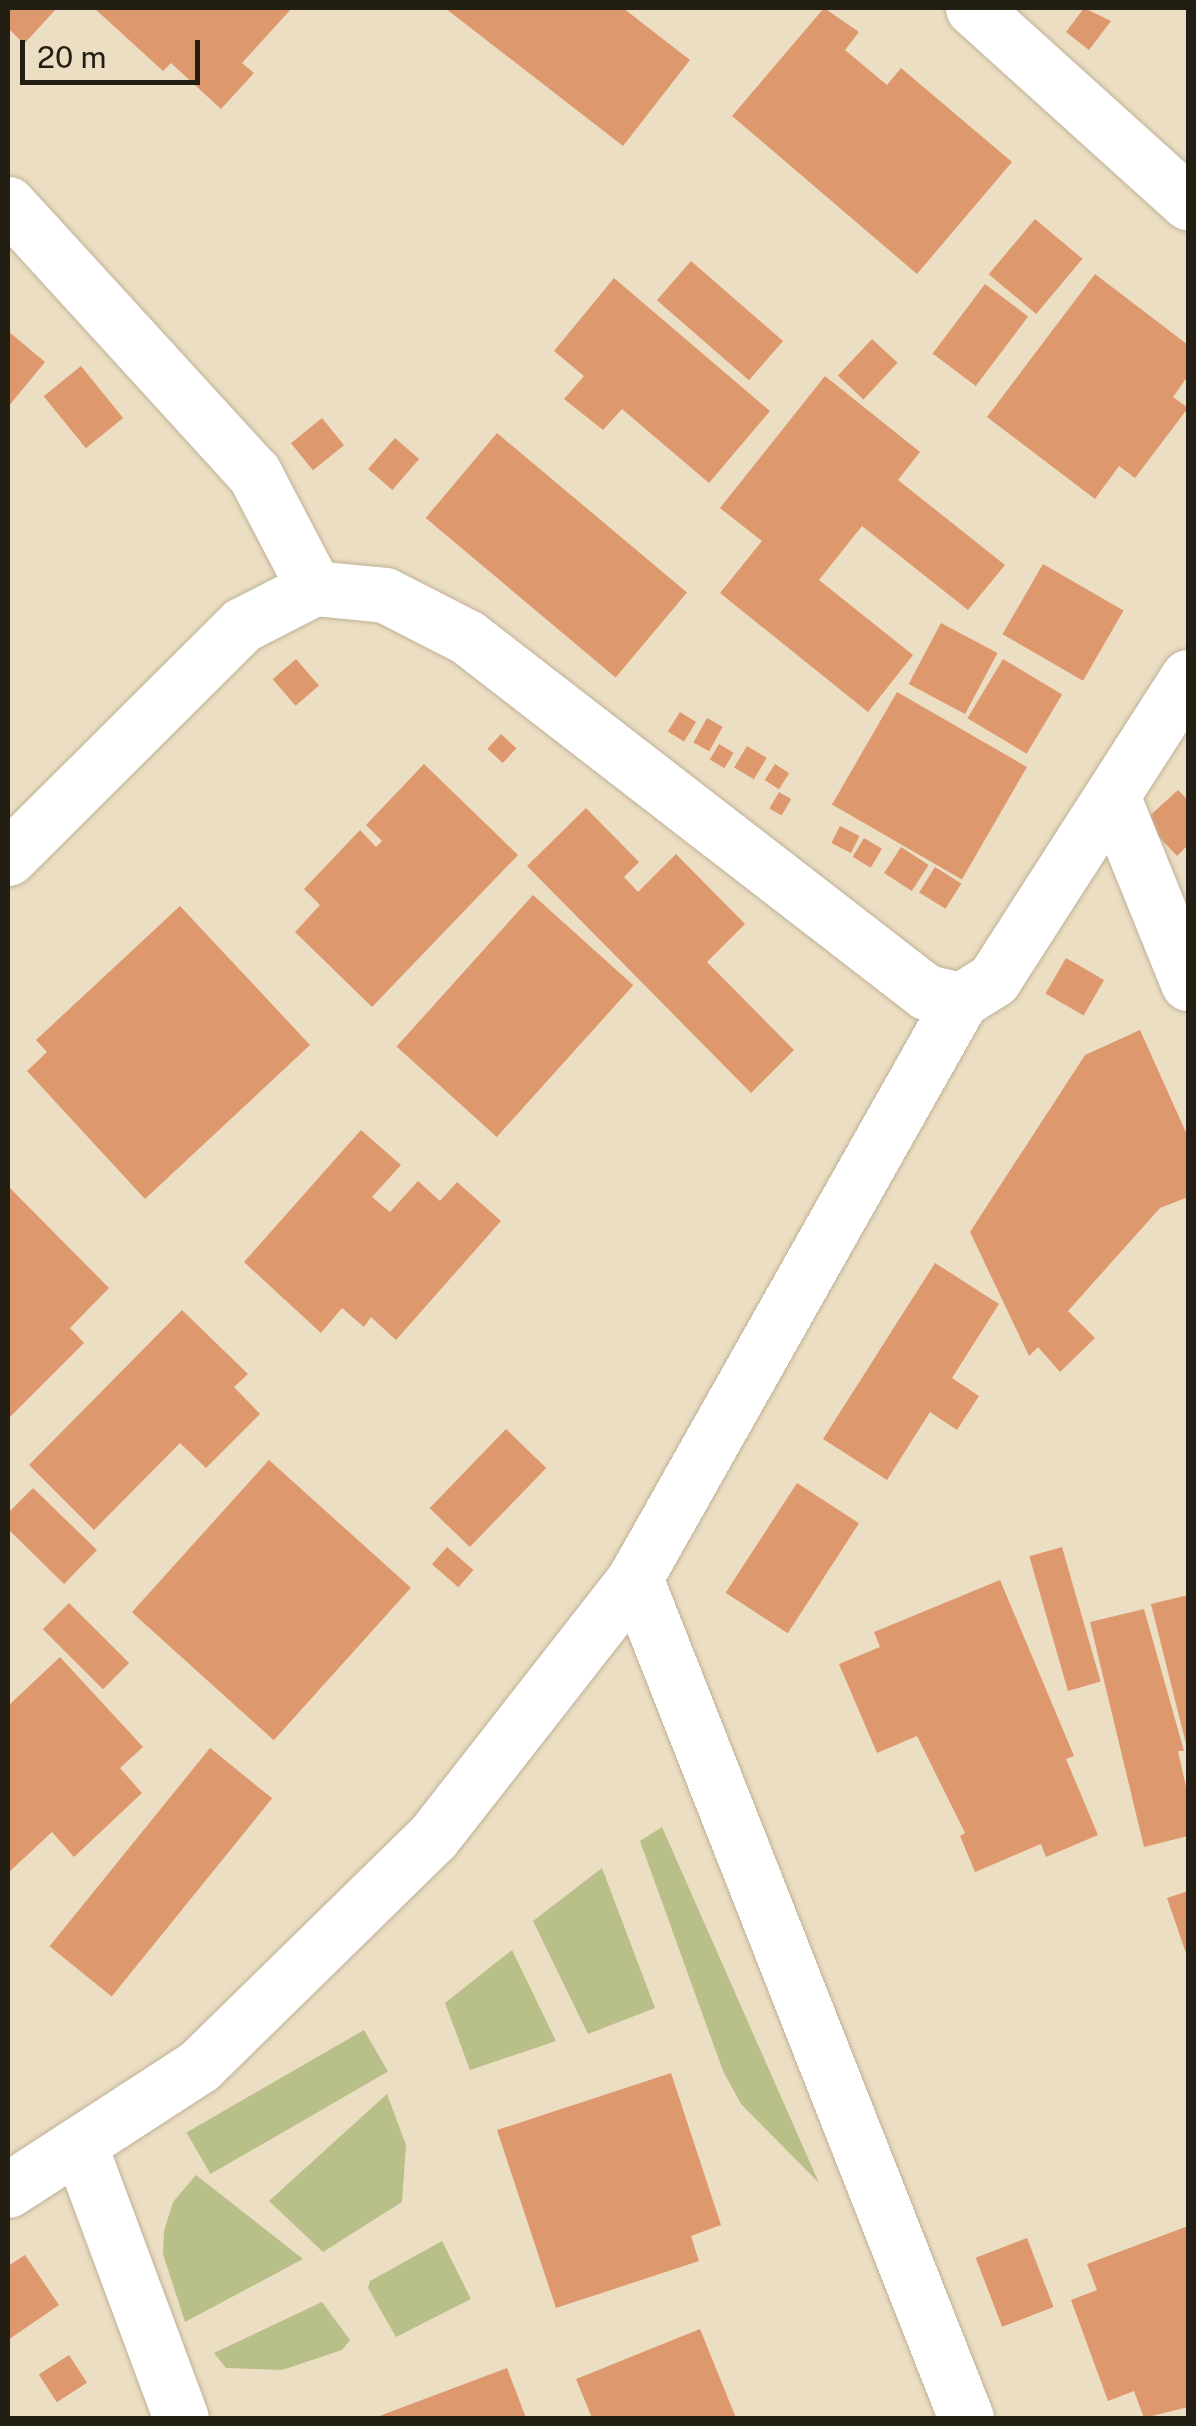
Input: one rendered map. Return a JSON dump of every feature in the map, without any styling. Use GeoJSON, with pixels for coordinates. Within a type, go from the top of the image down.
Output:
{"type":"FeatureCollection","features":[{"type":"Feature","properties":{"kind":"street"},"geometry":{"type":"LineString","coordinates":[[973,8],[1188,202]]}},
{"type":"Feature","properties":{"kind":"street"},"geometry":{"type":"LineString","coordinates":[[8,204],[254,474],[314,588]]}},
{"type":"Feature","properties":{"kind":"street"},"geometry":{"type":"LineString","coordinates":[[8,858],[242,625],[314,588],[385,595],[467,637],[926,992],[961,1000]]}},
{"type":"Feature","properties":{"kind":"street"},"geometry":{"type":"LineString","coordinates":[[8,2190],[199,2066],[433,1836],[635,1578],[961,1000],[994,980],[1188,678]]}},
{"type":"Feature","properties":{"kind":"street"},"geometry":{"type":"LineString","coordinates":[[1114,798],[1188,983]]}},
{"type":"Feature","properties":{"kind":"street"},"geometry":{"type":"LineString","coordinates":[[635,1578],[966,2418]]}},
{"type":"Feature","properties":{"kind":"street"},"geometry":{"type":"LineString","coordinates":[[79,2144],[181,2418]]}},
{"type":"Feature","properties":{"kind":"green space"},"geometry":{"type":"Polygon","coordinates":[[[662,1827],[819,2183],[741,2104],[723,2071],[640,1841],[662,1827]]]}},
{"type":"Feature","properties":{"kind":"green space"},"geometry":{"type":"Polygon","coordinates":[[[602,1868],[655,2008],[588,2034],[533,1921],[602,1868]]]}},
{"type":"Feature","properties":{"kind":"green space"},"geometry":{"type":"Polygon","coordinates":[[[512,1950],[556,2041],[470,2070],[445,2003],[512,1950]]]}},
{"type":"Feature","properties":{"kind":"green space"},"geometry":{"type":"Polygon","coordinates":[[[364,2030],[388,2072],[210,2174],[186,2132],[364,2030]]]}},
{"type":"Feature","properties":{"kind":"green space"},"geometry":{"type":"Polygon","coordinates":[[[387,2094],[406,2145],[402,2202],[323,2252],[269,2201],[387,2094]]]}},
{"type":"Feature","properties":{"kind":"green space"},"geometry":{"type":"Polygon","coordinates":[[[196,2175],[303,2259],[185,2322],[163,2254],[164,2231],[173,2202],[196,2175]]]}},
{"type":"Feature","properties":{"kind":"green space"},"geometry":{"type":"Polygon","coordinates":[[[442,2241],[471,2299],[396,2337],[368,2288],[370,2281],[442,2241]]]}},
{"type":"Feature","properties":{"kind":"green space"},"geometry":{"type":"Polygon","coordinates":[[[322,2302],[350,2340],[342,2350],[282,2370],[226,2368],[214,2353],[322,2302]]]}},
{"type":"Feature","properties":{"kind":"building"},"geometry":{"type":"Polygon","coordinates":[[[8,8],[57,8],[24,44],[8,28],[8,8]]]}},
{"type":"Feature","properties":{"kind":"building"},"geometry":{"type":"Polygon","coordinates":[[[94,8],[292,8],[242,63],[254,73],[221,109],[171,63],[163,71],[94,8]]]}},
{"type":"Feature","properties":{"kind":"building"},"geometry":{"type":"Polygon","coordinates":[[[445,8],[623,8],[690,60],[623,146],[445,8]]]}},
{"type":"Feature","properties":{"kind":"building"},"geometry":{"type":"Polygon","coordinates":[[[824,8],[859,32],[845,50],[887,85],[901,68],[1012,162],[917,274],[732,116],[824,8]]]}},
{"type":"Feature","properties":{"kind":"building"},"geometry":{"type":"Polygon","coordinates":[[[1084,8],[1111,21],[1089,50],[1066,32],[1084,8]]]}},
{"type":"Feature","properties":{"kind":"building"},"geometry":{"type":"Polygon","coordinates":[[[1035,219],[1082,259],[1036,314],[989,274],[1035,219]]]}},
{"type":"Feature","properties":{"kind":"building"},"geometry":{"type":"Polygon","coordinates":[[[691,261],[783,341],[749,380],[657,300],[691,261]]]}},
{"type":"Feature","properties":{"kind":"building"},"geometry":{"type":"Polygon","coordinates":[[[1095,274],[1188,345],[1188,376],[1173,397],[1188,408],[1135,478],[1119,466],[1095,499],[987,417],[1095,274]]]}},
{"type":"Feature","properties":{"kind":"building"},"geometry":{"type":"Polygon","coordinates":[[[614,278],[770,411],[709,483],[622,409],[603,430],[564,399],[584,376],[554,351],[614,278]]]}},
{"type":"Feature","properties":{"kind":"building"},"geometry":{"type":"Polygon","coordinates":[[[985,284],[1028,316],[976,386],[933,353],[985,284]]]}},
{"type":"Feature","properties":{"kind":"building"},"geometry":{"type":"Polygon","coordinates":[[[8,331],[45,362],[8,407],[8,331]]]}},
{"type":"Feature","properties":{"kind":"building"},"geometry":{"type":"Polygon","coordinates":[[[872,339],[898,363],[863,399],[838,376],[872,339]]]}},
{"type":"Feature","properties":{"kind":"building"},"geometry":{"type":"Polygon","coordinates":[[[81,366],[123,418],[86,448],[44,396],[81,366]]]}},
{"type":"Feature","properties":{"kind":"building"},"geometry":{"type":"Polygon","coordinates":[[[825,376],[920,452],[898,480],[1005,565],[968,610],[862,526],[819,580],[913,655],[868,712],[720,593],[762,541],[720,508],[825,376]]]}},
{"type":"Feature","properties":{"kind":"building"},"geometry":{"type":"Polygon","coordinates":[[[322,418],[344,445],[313,470],[291,443],[322,418]]]}},
{"type":"Feature","properties":{"kind":"building"},"geometry":{"type":"Polygon","coordinates":[[[497,433],[687,592],[616,677],[426,518],[497,433]]]}},
{"type":"Feature","properties":{"kind":"building"},"geometry":{"type":"Polygon","coordinates":[[[395,438],[419,459],[392,490],[368,469],[395,438]]]}},
{"type":"Feature","properties":{"kind":"building"},"geometry":{"type":"Polygon","coordinates":[[[1043,564],[1124,610],[1083,681],[1002,634],[1043,564]]]}},
{"type":"Feature","properties":{"kind":"building"},"geometry":{"type":"Polygon","coordinates":[[[941,623],[998,653],[965,714],[909,684],[941,623]]]}},
{"type":"Feature","properties":{"kind":"building"},"geometry":{"type":"Polygon","coordinates":[[[296,659],[319,685],[296,706],[273,679],[296,659]]]}},
{"type":"Feature","properties":{"kind":"building"},"geometry":{"type":"Polygon","coordinates":[[[1003,659],[1062,695],[1027,754],[967,718],[1003,659]]]}},
{"type":"Feature","properties":{"kind":"building"},"geometry":{"type":"Polygon","coordinates":[[[897,692],[1027,767],[962,880],[832,805],[897,692]]]}},
{"type":"Feature","properties":{"kind":"building"},"geometry":{"type":"Polygon","coordinates":[[[680,712],[696,722],[684,742],[668,732],[680,712]]]}},
{"type":"Feature","properties":{"kind":"building"},"geometry":{"type":"Polygon","coordinates":[[[707,718],[723,727],[709,751],[693,742],[707,718]]]}},
{"type":"Feature","properties":{"kind":"building"},"geometry":{"type":"Polygon","coordinates":[[[501,734],[516,748],[503,763],[487,749],[501,734]]]}},
{"type":"Feature","properties":{"kind":"building"},"geometry":{"type":"Polygon","coordinates":[[[719,744],[734,753],[724,768],[710,759],[719,744]]]}},
{"type":"Feature","properties":{"kind":"building"},"geometry":{"type":"Polygon","coordinates":[[[747,746],[767,758],[754,779],[734,767],[747,746]]]}},
{"type":"Feature","properties":{"kind":"building"},"geometry":{"type":"Polygon","coordinates":[[[424,764],[518,855],[372,1007],[295,932],[320,905],[304,889],[360,830],[376,847],[382,841],[366,825],[424,764]]]}},
{"type":"Feature","properties":{"kind":"building"},"geometry":{"type":"Polygon","coordinates":[[[775,764],[789,773],[779,789],[765,780],[775,764]]]}},
{"type":"Feature","properties":{"kind":"building"},"geometry":{"type":"Polygon","coordinates":[[[1178,790],[1188,800],[1188,845],[1177,856],[1144,821],[1178,790]]]}},
{"type":"Feature","properties":{"kind":"building"},"geometry":{"type":"Polygon","coordinates":[[[779,792],[791,799],[782,815],[770,808],[779,792]]]}},
{"type":"Feature","properties":{"kind":"building"},"geometry":{"type":"Polygon","coordinates":[[[586,808],[639,862],[624,877],[638,892],[676,854],[745,924],[707,962],[794,1050],[751,1093],[527,866],[586,808]]]}},
{"type":"Feature","properties":{"kind":"building"},"geometry":{"type":"Polygon","coordinates":[[[840,826],[860,836],[851,853],[831,843],[840,826]]]}},
{"type":"Feature","properties":{"kind":"building"},"geometry":{"type":"Polygon","coordinates":[[[864,838],[882,849],[871,868],[853,857],[864,838]]]}},
{"type":"Feature","properties":{"kind":"building"},"geometry":{"type":"Polygon","coordinates":[[[901,847],[929,865],[912,891],[884,873],[901,847]]]}},
{"type":"Feature","properties":{"kind":"building"},"geometry":{"type":"Polygon","coordinates":[[[935,867],[961,883],[945,909],[919,892],[935,867]]]}},
{"type":"Feature","properties":{"kind":"building"},"geometry":{"type":"Polygon","coordinates":[[[533,895],[633,985],[497,1137],[396,1047],[533,895]]]}},
{"type":"Feature","properties":{"kind":"building"},"geometry":{"type":"Polygon","coordinates":[[[180,906],[310,1045],[145,1199],[27,1071],[47,1052],[36,1040],[180,906]]]}},
{"type":"Feature","properties":{"kind":"building"},"geometry":{"type":"Polygon","coordinates":[[[1066,958],[1104,980],[1084,1016],[1046,994],[1066,958]]]}},
{"type":"Feature","properties":{"kind":"building"},"geometry":{"type":"Polygon","coordinates":[[[1140,1030],[1188,1137],[1188,1197],[1160,1208],[1068,1311],[1095,1338],[1060,1372],[1038,1347],[1029,1356],[970,1232],[1085,1055],[1140,1030]]]}},
{"type":"Feature","properties":{"kind":"building"},"geometry":{"type":"Polygon","coordinates":[[[361,1130],[401,1165],[372,1197],[390,1212],[418,1181],[440,1201],[457,1182],[501,1221],[396,1340],[371,1317],[364,1327],[342,1308],[321,1333],[244,1262],[361,1130]]]}},
{"type":"Feature","properties":{"kind":"building"},"geometry":{"type":"Polygon","coordinates":[[[8,1186],[109,1288],[70,1328],[84,1343],[8,1419],[8,1186]]]}},
{"type":"Feature","properties":{"kind":"building"},"geometry":{"type":"Polygon","coordinates":[[[935,1263],[999,1304],[952,1378],[979,1396],[957,1430],[930,1412],[887,1480],[823,1439],[935,1263]]]}},
{"type":"Feature","properties":{"kind":"building"},"geometry":{"type":"Polygon","coordinates":[[[182,1310],[248,1374],[234,1387],[260,1414],[206,1468],[180,1443],[94,1530],[29,1465],[182,1310]]]}},
{"type":"Feature","properties":{"kind":"building"},"geometry":{"type":"Polygon","coordinates":[[[506,1429],[546,1468],[470,1547],[430,1508],[506,1429]]]}},
{"type":"Feature","properties":{"kind":"building"},"geometry":{"type":"Polygon","coordinates":[[[269,1460],[411,1588],[274,1740],[132,1612],[269,1460]]]}},
{"type":"Feature","properties":{"kind":"building"},"geometry":{"type":"Polygon","coordinates":[[[797,1483],[859,1523],[788,1633],[726,1593],[797,1483]]]}},
{"type":"Feature","properties":{"kind":"building"},"geometry":{"type":"Polygon","coordinates":[[[33,1488],[97,1550],[64,1584],[8,1529],[8,1513],[33,1488]]]}},
{"type":"Feature","properties":{"kind":"building"},"geometry":{"type":"Polygon","coordinates":[[[447,1547],[473,1570],[458,1587],[432,1564],[447,1547]]]}},
{"type":"Feature","properties":{"kind":"building"},"geometry":{"type":"Polygon","coordinates":[[[1062,1547],[1101,1682],[1068,1691],[1029,1556],[1062,1547]]]}},
{"type":"Feature","properties":{"kind":"building"},"geometry":{"type":"Polygon","coordinates":[[[1000,1580],[1074,1756],[1066,1759],[1098,1835],[1046,1857],[1041,1844],[975,1872],[960,1836],[965,1833],[917,1736],[877,1753],[839,1664],[880,1647],[874,1632],[1000,1580]]]}},
{"type":"Feature","properties":{"kind":"building"},"geometry":{"type":"Polygon","coordinates":[[[1188,1595],[1188,1747],[1187,1748],[1151,1604],[1188,1595]]]}},
{"type":"Feature","properties":{"kind":"building"},"geometry":{"type":"Polygon","coordinates":[[[69,1603],[129,1663],[103,1689],[43,1629],[69,1603]]]}},
{"type":"Feature","properties":{"kind":"building"},"geometry":{"type":"Polygon","coordinates":[[[1144,1609],[1184,1751],[1178,1751],[1188,1796],[1188,1836],[1144,1847],[1090,1622],[1144,1609]]]}},
{"type":"Feature","properties":{"kind":"building"},"geometry":{"type":"Polygon","coordinates":[[[60,1657],[143,1747],[120,1768],[142,1793],[74,1857],[52,1832],[8,1873],[8,1706],[60,1657]]]}},
{"type":"Feature","properties":{"kind":"building"},"geometry":{"type":"Polygon","coordinates":[[[210,1748],[272,1798],[112,1997],[50,1946],[210,1748]]]}},
{"type":"Feature","properties":{"kind":"building"},"geometry":{"type":"Polygon","coordinates":[[[1188,1891],[1188,1959],[1167,1898],[1188,1891]]]}},
{"type":"Feature","properties":{"kind":"building"},"geometry":{"type":"Polygon","coordinates":[[[671,2073],[721,2225],[691,2236],[699,2261],[556,2308],[497,2130],[671,2073]]]}},
{"type":"Feature","properties":{"kind":"building"},"geometry":{"type":"Polygon","coordinates":[[[1188,2226],[1188,2407],[1144,2418],[1134,2391],[1108,2401],[1071,2300],[1097,2290],[1087,2264],[1188,2226]]]}},
{"type":"Feature","properties":{"kind":"building"},"geometry":{"type":"Polygon","coordinates":[[[1027,2238],[1054,2307],[1002,2327],[976,2258],[1027,2238]]]}},
{"type":"Feature","properties":{"kind":"building"},"geometry":{"type":"Polygon","coordinates":[[[25,2255],[59,2305],[8,2340],[8,2266],[25,2255]]]}},
{"type":"Feature","properties":{"kind":"building"},"geometry":{"type":"Polygon","coordinates":[[[700,2329],[736,2418],[592,2418],[576,2379],[700,2329]]]}},
{"type":"Feature","properties":{"kind":"building"},"geometry":{"type":"Polygon","coordinates":[[[69,2355],[87,2383],[57,2402],[39,2375],[69,2355]]]}},
{"type":"Feature","properties":{"kind":"building"},"geometry":{"type":"Polygon","coordinates":[[[507,2368],[526,2418],[374,2418],[507,2368]]]}}]}
